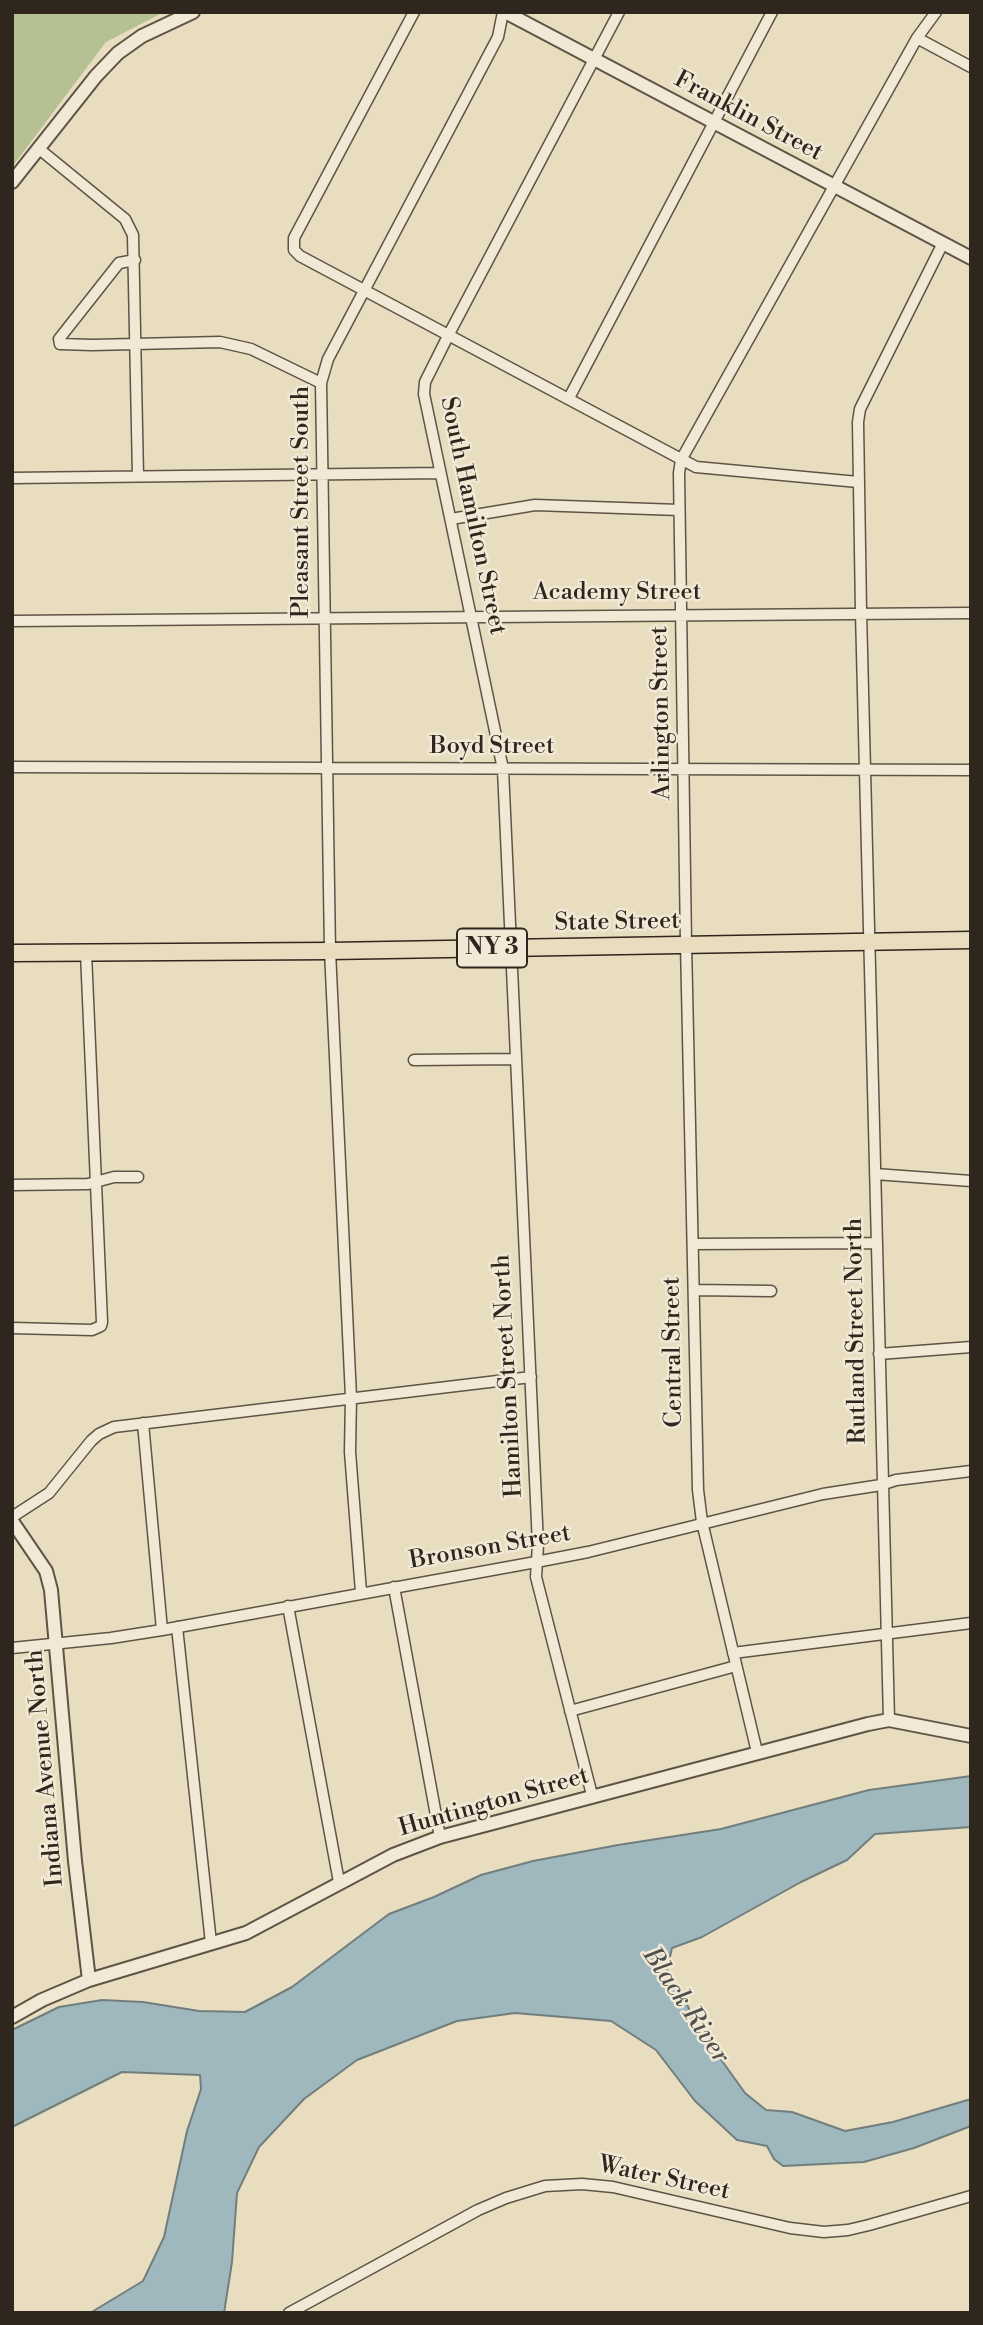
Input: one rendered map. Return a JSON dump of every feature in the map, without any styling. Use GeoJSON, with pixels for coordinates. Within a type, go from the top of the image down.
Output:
{"type":"FeatureCollection","features":[{"type":"Feature","properties":{"kind":"highway","name":"State Street"},"geometry":{"type":"LineString","coordinates":[[12,953],[330,951],[971,940]]}},
{"type":"Feature","properties":{"kind":"street"},"geometry":{"type":"LineString","coordinates":[[12,182],[96,76],[118,53],[142,36],[193,12]]}},
{"type":"Feature","properties":{"kind":"street"},"geometry":{"type":"LineString","coordinates":[[414,12],[294,238],[294,250],[300,256],[696,467],[858,482]]}},
{"type":"Feature","properties":{"kind":"street","name":"Franklin Street"},"geometry":{"type":"LineString","coordinates":[[504,12],[971,258]]}},
{"type":"Feature","properties":{"kind":"street","name":"Pleasant Street South"},"geometry":{"type":"LineString","coordinates":[[361,1592],[350,1452],[351,1397],[330,951],[321,383],[328,359],[498,37],[504,12]]}},
{"type":"Feature","properties":{"kind":"street","name":"South Hamilton Street"},"geometry":{"type":"LineString","coordinates":[[511,948],[503,769],[425,402],[425,382],[619,12]]}},
{"type":"Feature","properties":{"kind":"street"},"geometry":{"type":"LineString","coordinates":[[569,398],[772,12]]}},
{"type":"Feature","properties":{"kind":"street","name":"Arlington Street"},"geometry":{"type":"LineString","coordinates":[[686,944],[679,510],[681,460],[917,38],[936,12]]}},
{"type":"Feature","properties":{"kind":"street"},"geometry":{"type":"LineString","coordinates":[[917,38],[971,68]]}},
{"type":"Feature","properties":{"kind":"street"},"geometry":{"type":"LineString","coordinates":[[38,148],[125,219],[133,235],[138,476]]}},
{"type":"Feature","properties":{"kind":"street","name":"Rutland Street North"},"geometry":{"type":"LineString","coordinates":[[888,1720],[858,422],[860,408],[943,243]]}},
{"type":"Feature","properties":{"kind":"street"},"geometry":{"type":"LineString","coordinates":[[135,260],[120,262],[59,339],[60,344],[220,342],[242,346],[321,383]]}},
{"type":"Feature","properties":{"kind":"street"},"geometry":{"type":"LineString","coordinates":[[12,478],[440,472]]}},
{"type":"Feature","properties":{"kind":"street"},"geometry":{"type":"LineString","coordinates":[[451,519],[535,505],[679,510]]}},
{"type":"Feature","properties":{"kind":"street","name":"Academy Street"},"geometry":{"type":"LineString","coordinates":[[12,621],[470,615],[971,613]]}},
{"type":"Feature","properties":{"kind":"street","name":"Boyd Street"},"geometry":{"type":"LineString","coordinates":[[12,767],[971,770]]}},
{"type":"Feature","properties":{"kind":"street","name":"Central Street"},"geometry":{"type":"LineString","coordinates":[[686,944],[698,1490],[702,1522],[757,1752]]}},
{"type":"Feature","properties":{"kind":"street","name":"Hamilton Street North"},"geometry":{"type":"LineString","coordinates":[[511,948],[538,1545],[536,1577],[592,1795]]}},
{"type":"Feature","properties":{"kind":"street"},"geometry":{"type":"LineString","coordinates":[[12,1328],[92,1329],[101,1326],[86,953]]}},
{"type":"Feature","properties":{"kind":"street"},"geometry":{"type":"LineString","coordinates":[[414,1060],[514,1059]]}},
{"type":"Feature","properties":{"kind":"street"},"geometry":{"type":"LineString","coordinates":[[875,1174],[971,1181]]}},
{"type":"Feature","properties":{"kind":"street"},"geometry":{"type":"LineString","coordinates":[[12,1185],[96,1182],[114,1177],[138,1177]]}},
{"type":"Feature","properties":{"kind":"street"},"geometry":{"type":"LineString","coordinates":[[693,1244],[877,1243]]}},
{"type":"Feature","properties":{"kind":"street"},"geometry":{"type":"LineString","coordinates":[[694,1290],[771,1291]]}},
{"type":"Feature","properties":{"kind":"street"},"geometry":{"type":"LineString","coordinates":[[878,1354],[971,1347]]}},
{"type":"Feature","properties":{"kind":"street"},"geometry":{"type":"LineString","coordinates":[[12,1519],[49,1493],[99,1434],[114,1427],[531,1377]]}},
{"type":"Feature","properties":{"kind":"street"},"geometry":{"type":"LineString","coordinates":[[143,1423],[162,1630]]}},
{"type":"Feature","properties":{"kind":"street","name":"Bronson Street"},"geometry":{"type":"LineString","coordinates":[[12,1648],[162,1630],[536,1562],[588,1552],[823,1494],[896,1480],[971,1471]]}},
{"type":"Feature","properties":{"kind":"street","name":"Indiana Avenue North"},"geometry":{"type":"LineString","coordinates":[[12,1519],[46,1571],[51,1590],[75,1861],[89,1980]]}},
{"type":"Feature","properties":{"kind":"street"},"geometry":{"type":"LineString","coordinates":[[394,1587],[440,1837]]}},
{"type":"Feature","properties":{"kind":"street"},"geometry":{"type":"LineString","coordinates":[[288,1606],[340,1882]]}},
{"type":"Feature","properties":{"kind":"street"},"geometry":{"type":"LineString","coordinates":[[733,1653],[971,1623]]}},
{"type":"Feature","properties":{"kind":"street"},"geometry":{"type":"LineString","coordinates":[[177,1627],[211,1943]]}},
{"type":"Feature","properties":{"kind":"street"},"geometry":{"type":"LineString","coordinates":[[570,1711],[736,1666]]}},
{"type":"Feature","properties":{"kind":"street","name":"Huntington Street"},"geometry":{"type":"LineString","coordinates":[[12,2017],[42,2000],[89,1980],[256,1928],[393,1855],[440,1837],[592,1795],[888,1720],[971,1736]]}},
{"type":"Feature","properties":{"kind":"street","name":"Water Street"},"geometry":{"type":"LineString","coordinates":[[289,2313],[478,2210],[506,2197],[545,2186],[582,2184],[613,2187],[790,2228],[824,2232],[869,2225],[971,2196]]}},
{"type":"Feature","properties":{"kind":"green space"},"geometry":{"type":"Polygon","coordinates":[[[12,12],[164,12],[106,42],[12,167],[12,12]]]}},
{"type":"Feature","properties":{"kind":"water","name":"Black River"},"geometry":{"type":"Polygon","coordinates":[[[971,1776],[971,1827],[875,1834],[847,1860],[801,1882],[702,1937],[672,1948],[667,1970],[697,2026],[745,2093],[766,2110],[792,2112],[845,2131],[893,2122],[971,2099],[971,2126],[914,2148],[864,2162],[783,2166],[774,2159],[767,2146],[737,2140],[695,2101],[656,2050],[611,2021],[515,2013],[457,2021],[357,2060],[304,2099],[259,2147],[237,2193],[232,2262],[224,2313],[90,2313],[143,2281],[164,2237],[187,2131],[201,2089],[200,2075],[122,2072],[12,2127],[12,2030],[59,2007],[102,2000],[143,2002],[199,2011],[245,2012],[292,1987],[389,1914],[481,1875],[533,1861],[721,1829],[869,1790],[971,1776]]]}}]}
